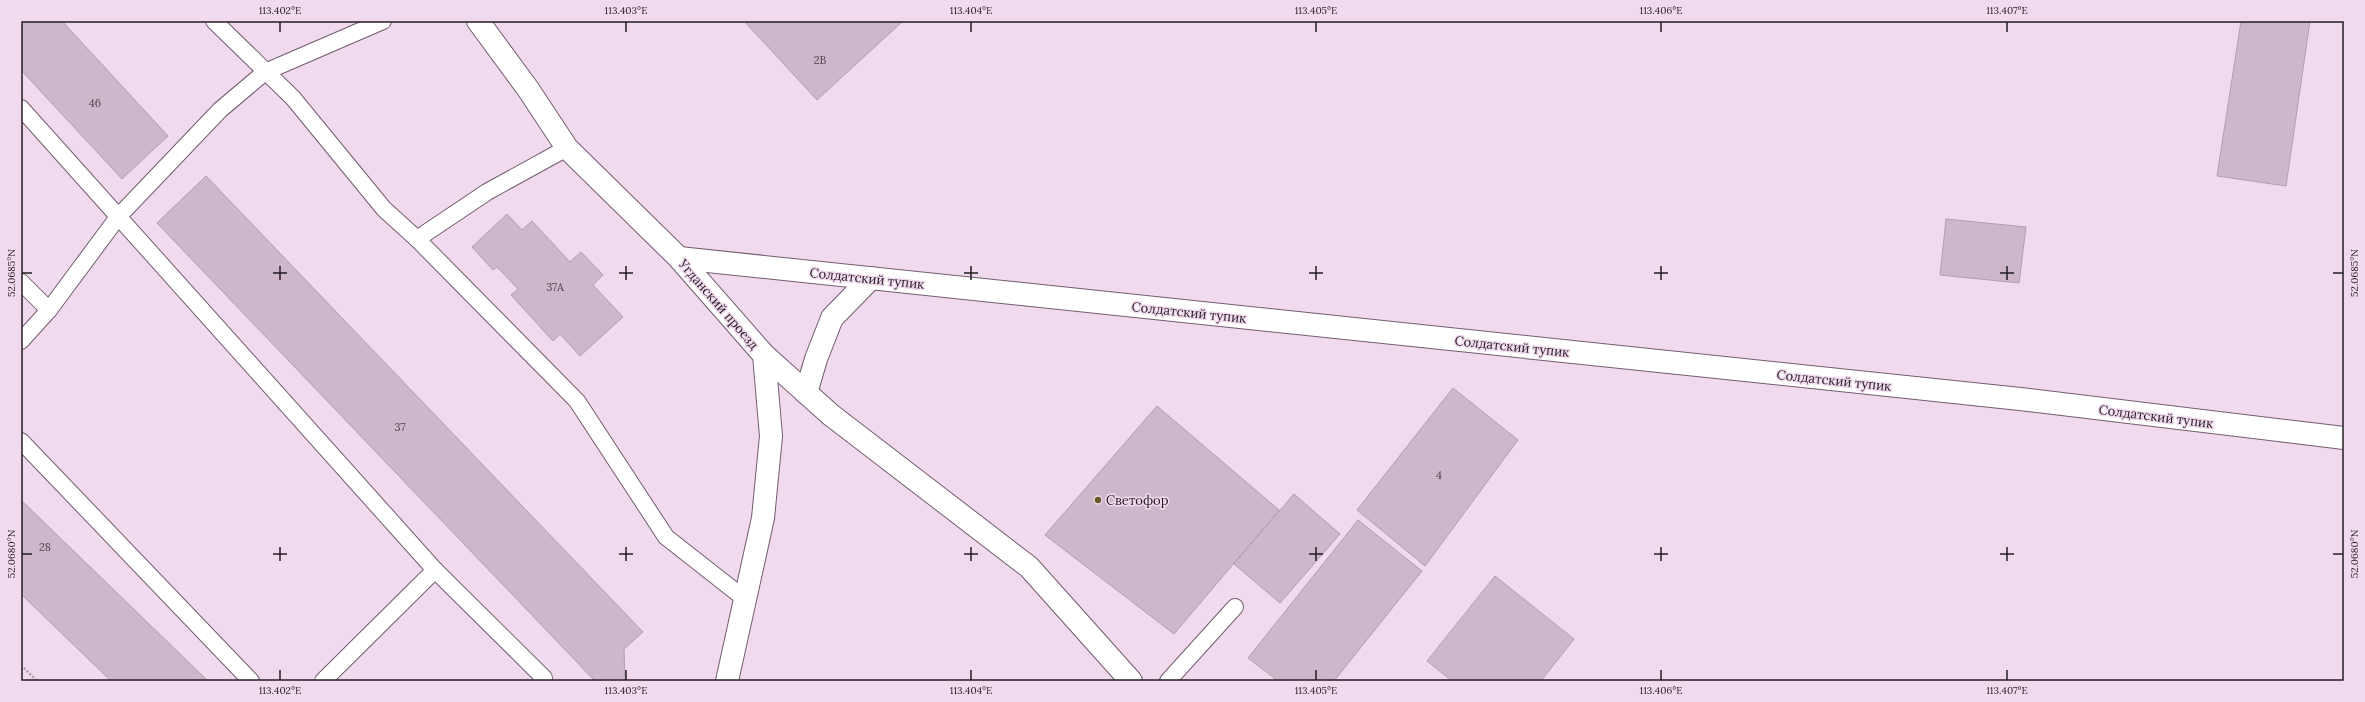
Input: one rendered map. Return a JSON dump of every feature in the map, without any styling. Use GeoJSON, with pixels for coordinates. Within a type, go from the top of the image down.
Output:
{"type":"FeatureCollection","features":[{"type":"Feature","properties":{"kind":"street","name":"Угданский проезд"},"geometry":{"type":"LineString","coordinates":[[478,21],[528,89],[566,148],[679,258],[764,355],[771,436],[763,518],[727,681]]}},
{"type":"Feature","properties":{"kind":"street","name":"Солдатский тупик"},"geometry":{"type":"LineString","coordinates":[[679,258],[2020,399],[2344,438]]}},
{"type":"Feature","properties":{"kind":"street"},"geometry":{"type":"LineString","coordinates":[[806,393],[816,359],[832,318],[871,278]]}},
{"type":"Feature","properties":{"kind":"street"},"geometry":{"type":"LineString","coordinates":[[764,355],[831,415],[1029,567],[1131,681]]}},
{"type":"Feature","properties":{"kind":"lane"},"geometry":{"type":"LineString","coordinates":[[214,21],[293,98],[384,209],[417,239],[577,401],[666,537],[745,599]]}},
{"type":"Feature","properties":{"kind":"lane"},"geometry":{"type":"LineString","coordinates":[[21,341],[49,310],[118,217],[220,110],[265,72],[383,21]]}},
{"type":"Feature","properties":{"kind":"lane"},"geometry":{"type":"LineString","coordinates":[[21,108],[435,570],[544,678],[541,681]]}},
{"type":"Feature","properties":{"kind":"lane"},"geometry":{"type":"LineString","coordinates":[[417,239],[488,192],[566,148]]}},
{"type":"Feature","properties":{"kind":"lane"},"geometry":{"type":"LineString","coordinates":[[21,282],[49,310]]}},
{"type":"Feature","properties":{"kind":"lane"},"geometry":{"type":"LineString","coordinates":[[21,441],[251,681]]}},
{"type":"Feature","properties":{"kind":"lane"},"geometry":{"type":"LineString","coordinates":[[323,681],[435,570]]}},
{"type":"Feature","properties":{"kind":"lane"},"geometry":{"type":"LineString","coordinates":[[1168,681],[1235,607]]}},
{"type":"Feature","properties":{"kind":"path"},"geometry":{"type":"LineString","coordinates":[[21,665],[37,681]]}},
{"type":"Feature","properties":{"kind":"building"},"geometry":{"type":"Polygon","coordinates":[[[21,21],[62,21],[168,136],[122,179],[21,70],[21,21]]]}},
{"type":"Feature","properties":{"kind":"building"},"geometry":{"type":"Polygon","coordinates":[[[744,21],[903,21],[817,100],[744,21]]]}},
{"type":"Feature","properties":{"kind":"building"},"geometry":{"type":"Polygon","coordinates":[[[2241,21],[2310,21],[2286,186],[2217,176],[2241,21]]]}},
{"type":"Feature","properties":{"kind":"building"},"geometry":{"type":"Polygon","coordinates":[[[206,176],[643,632],[624,649],[625,681],[591,681],[593,679],[157,223],[206,176]]]}},
{"type":"Feature","properties":{"kind":"building"},"geometry":{"type":"Polygon","coordinates":[[[507,214],[522,230],[532,221],[570,262],[581,252],[603,275],[593,285],[623,317],[580,356],[560,334],[553,341],[511,295],[518,289],[497,267],[493,270],[472,247],[507,214]]]}},
{"type":"Feature","properties":{"kind":"building"},"geometry":{"type":"Polygon","coordinates":[[[1946,219],[2026,227],[2019,283],[1940,275],[1946,219]]]}},
{"type":"Feature","properties":{"kind":"building"},"geometry":{"type":"Polygon","coordinates":[[[1453,388],[1518,440],[1425,566],[1357,510],[1453,388]]]}},
{"type":"Feature","properties":{"kind":"building"},"geometry":{"type":"Polygon","coordinates":[[[1157,406],[1279,510],[1174,634],[1045,535],[1157,406]]]}},
{"type":"Feature","properties":{"kind":"building"},"geometry":{"type":"Polygon","coordinates":[[[1294,494],[1340,534],[1280,603],[1234,564],[1294,494]]]}},
{"type":"Feature","properties":{"kind":"building"},"geometry":{"type":"Polygon","coordinates":[[[21,500],[208,681],[111,681],[21,594],[21,500]]]}},
{"type":"Feature","properties":{"kind":"building"},"geometry":{"type":"Polygon","coordinates":[[[1358,520],[1422,571],[1334,681],[1278,681],[1248,658],[1358,520]]]}},
{"type":"Feature","properties":{"kind":"building"},"geometry":{"type":"Polygon","coordinates":[[[1495,576],[1574,639],[1541,681],[1452,681],[1427,661],[1495,576]]]}},
{"type":"Feature","properties":{"kind":"place","name":"Светофор"},"geometry":{"type":"Point","coordinates":[1098,500]}}]}
